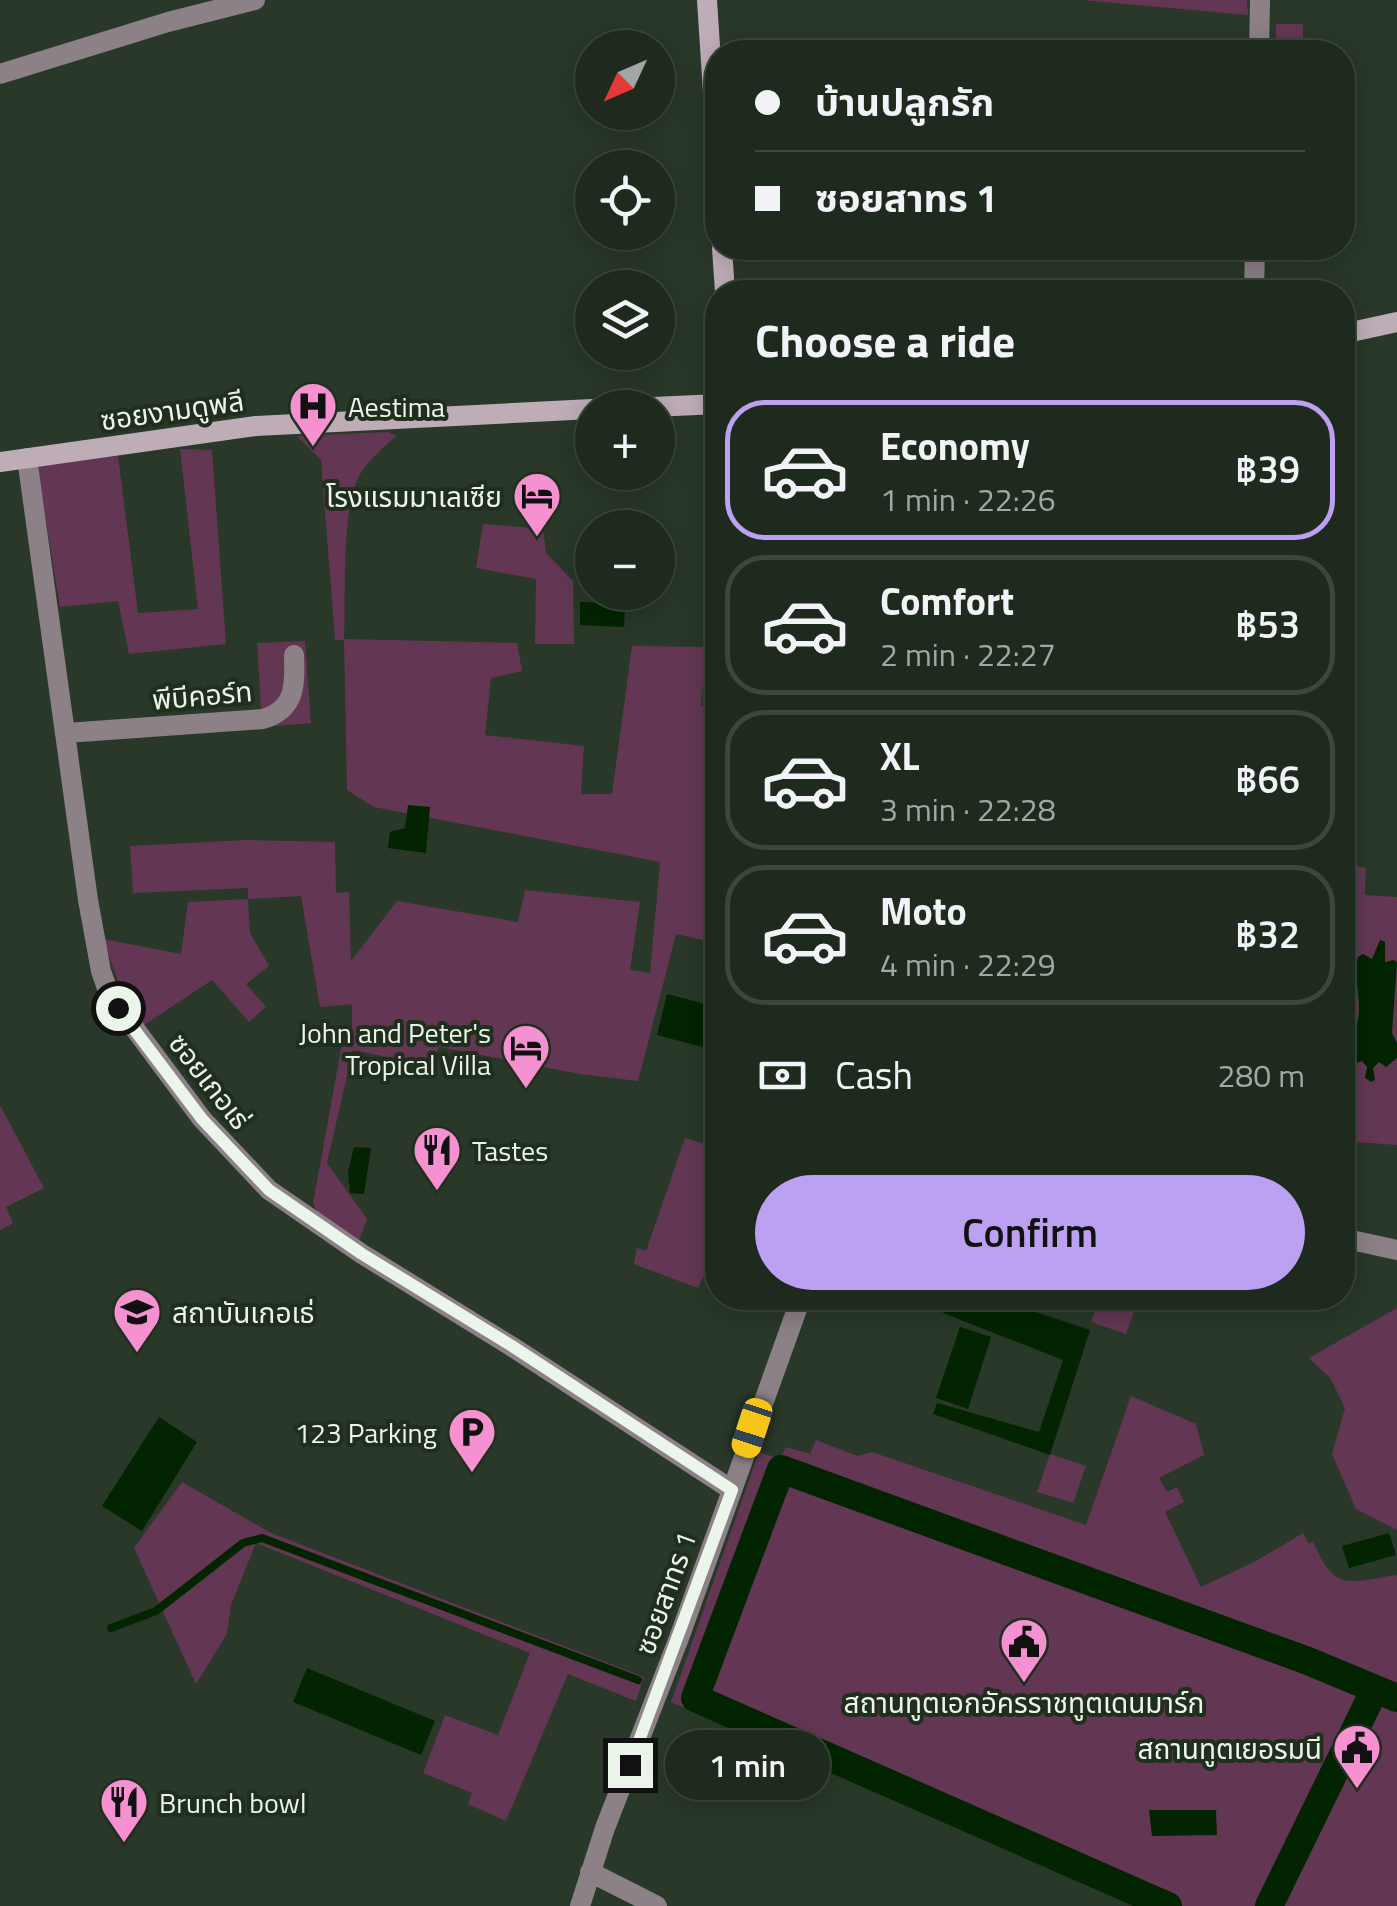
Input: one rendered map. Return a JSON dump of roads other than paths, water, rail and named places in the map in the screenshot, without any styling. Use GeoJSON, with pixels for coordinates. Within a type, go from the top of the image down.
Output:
{"type":"FeatureCollection","features":[{"type":"Feature","properties":{"kind":"street"},"geometry":{"type":"LineString","coordinates":[[0,74],[168,22],[256,0]]}},
{"type":"Feature","properties":{"kind":"street"},"geometry":{"type":"LineString","coordinates":[[707,0],[710,40]]}},
{"type":"Feature","properties":{"kind":"street"},"geometry":{"type":"LineString","coordinates":[[1258,40],[1260,0]]}},
{"type":"Feature","properties":{"kind":"street"},"geometry":{"type":"LineString","coordinates":[[1355,331],[1397,322]]}},
{"type":"Feature","properties":{"kind":"street"},"geometry":{"type":"LineString","coordinates":[[675,406],[705,405]]}},
{"type":"Feature","properties":{"kind":"street","name":"ซอยงามดูพลี"},"geometry":{"type":"LineString","coordinates":[[0,462],[256,426],[575,410]]}},
{"type":"Feature","properties":{"kind":"street","name":"ซอยเกอเธ่"},"geometry":{"type":"LineString","coordinates":[[26,458],[88,900],[109,994],[226,1148],[269,1190],[732,1490]]}},
{"type":"Feature","properties":{"kind":"street","name":"พีบีคอร์ท"},"geometry":{"type":"LineString","coordinates":[[66,733],[263,719],[277,714],[290,702],[295,689],[294,655]]}},
{"type":"Feature","properties":{"kind":"street"},"geometry":{"type":"LineString","coordinates":[[1355,1241],[1397,1250]]}},
{"type":"Feature","properties":{"kind":"street","name":"ซอยสาทร 1"},"geometry":{"type":"LineString","coordinates":[[580,1906],[797,1310]]}},
{"type":"Feature","properties":{"kind":"street"},"geometry":{"type":"LineString","coordinates":[[590,1872],[657,1906]]}},
{"type":"Feature","properties":{"kind":"waterway"},"geometry":{"type":"LineString","coordinates":[[1168,1906],[695,1698],[781,1469],[1308,1661],[1397,1698]]}},
{"type":"Feature","properties":{"kind":"waterway"},"geometry":{"type":"LineString","coordinates":[[111,1628],[156,1611],[243,1543],[262,1538],[638,1680]]}},
{"type":"Feature","properties":{"kind":"waterway"},"geometry":{"type":"LineString","coordinates":[[1269,1906],[1375,1689]]}},
{"type":"Feature","properties":{"kind":"place","name":"Aestima"},"geometry":{"type":"Point","coordinates":[313,448]}},
{"type":"Feature","properties":{"kind":"place","name":"โรงแรมมาเลเซีย"},"geometry":{"type":"Point","coordinates":[537,538]}},
{"type":"Feature","properties":{"kind":"place","name":"John and Peter's Tropical Villa"},"geometry":{"type":"Point","coordinates":[526,1090]}},
{"type":"Feature","properties":{"kind":"place","name":"Tastes"},"geometry":{"type":"Point","coordinates":[437,1192]}},
{"type":"Feature","properties":{"kind":"place","name":"สถาบันเกอเธ่"},"geometry":{"type":"Point","coordinates":[137,1354]}},
{"type":"Feature","properties":{"kind":"place","name":"123 Parking"},"geometry":{"type":"Point","coordinates":[472,1474]}},
{"type":"Feature","properties":{"kind":"place","name":"สถานทูตเอกอัครราชทูตเดนมาร์ก"},"geometry":{"type":"Point","coordinates":[1024,1684]}},
{"type":"Feature","properties":{"kind":"place","name":"สถานทูตเยอรมนี"},"geometry":{"type":"Point","coordinates":[1357,1790]}},
{"type":"Feature","properties":{"kind":"place","name":"Brunch bowl"},"geometry":{"type":"Point","coordinates":[124,1844]}}]}
